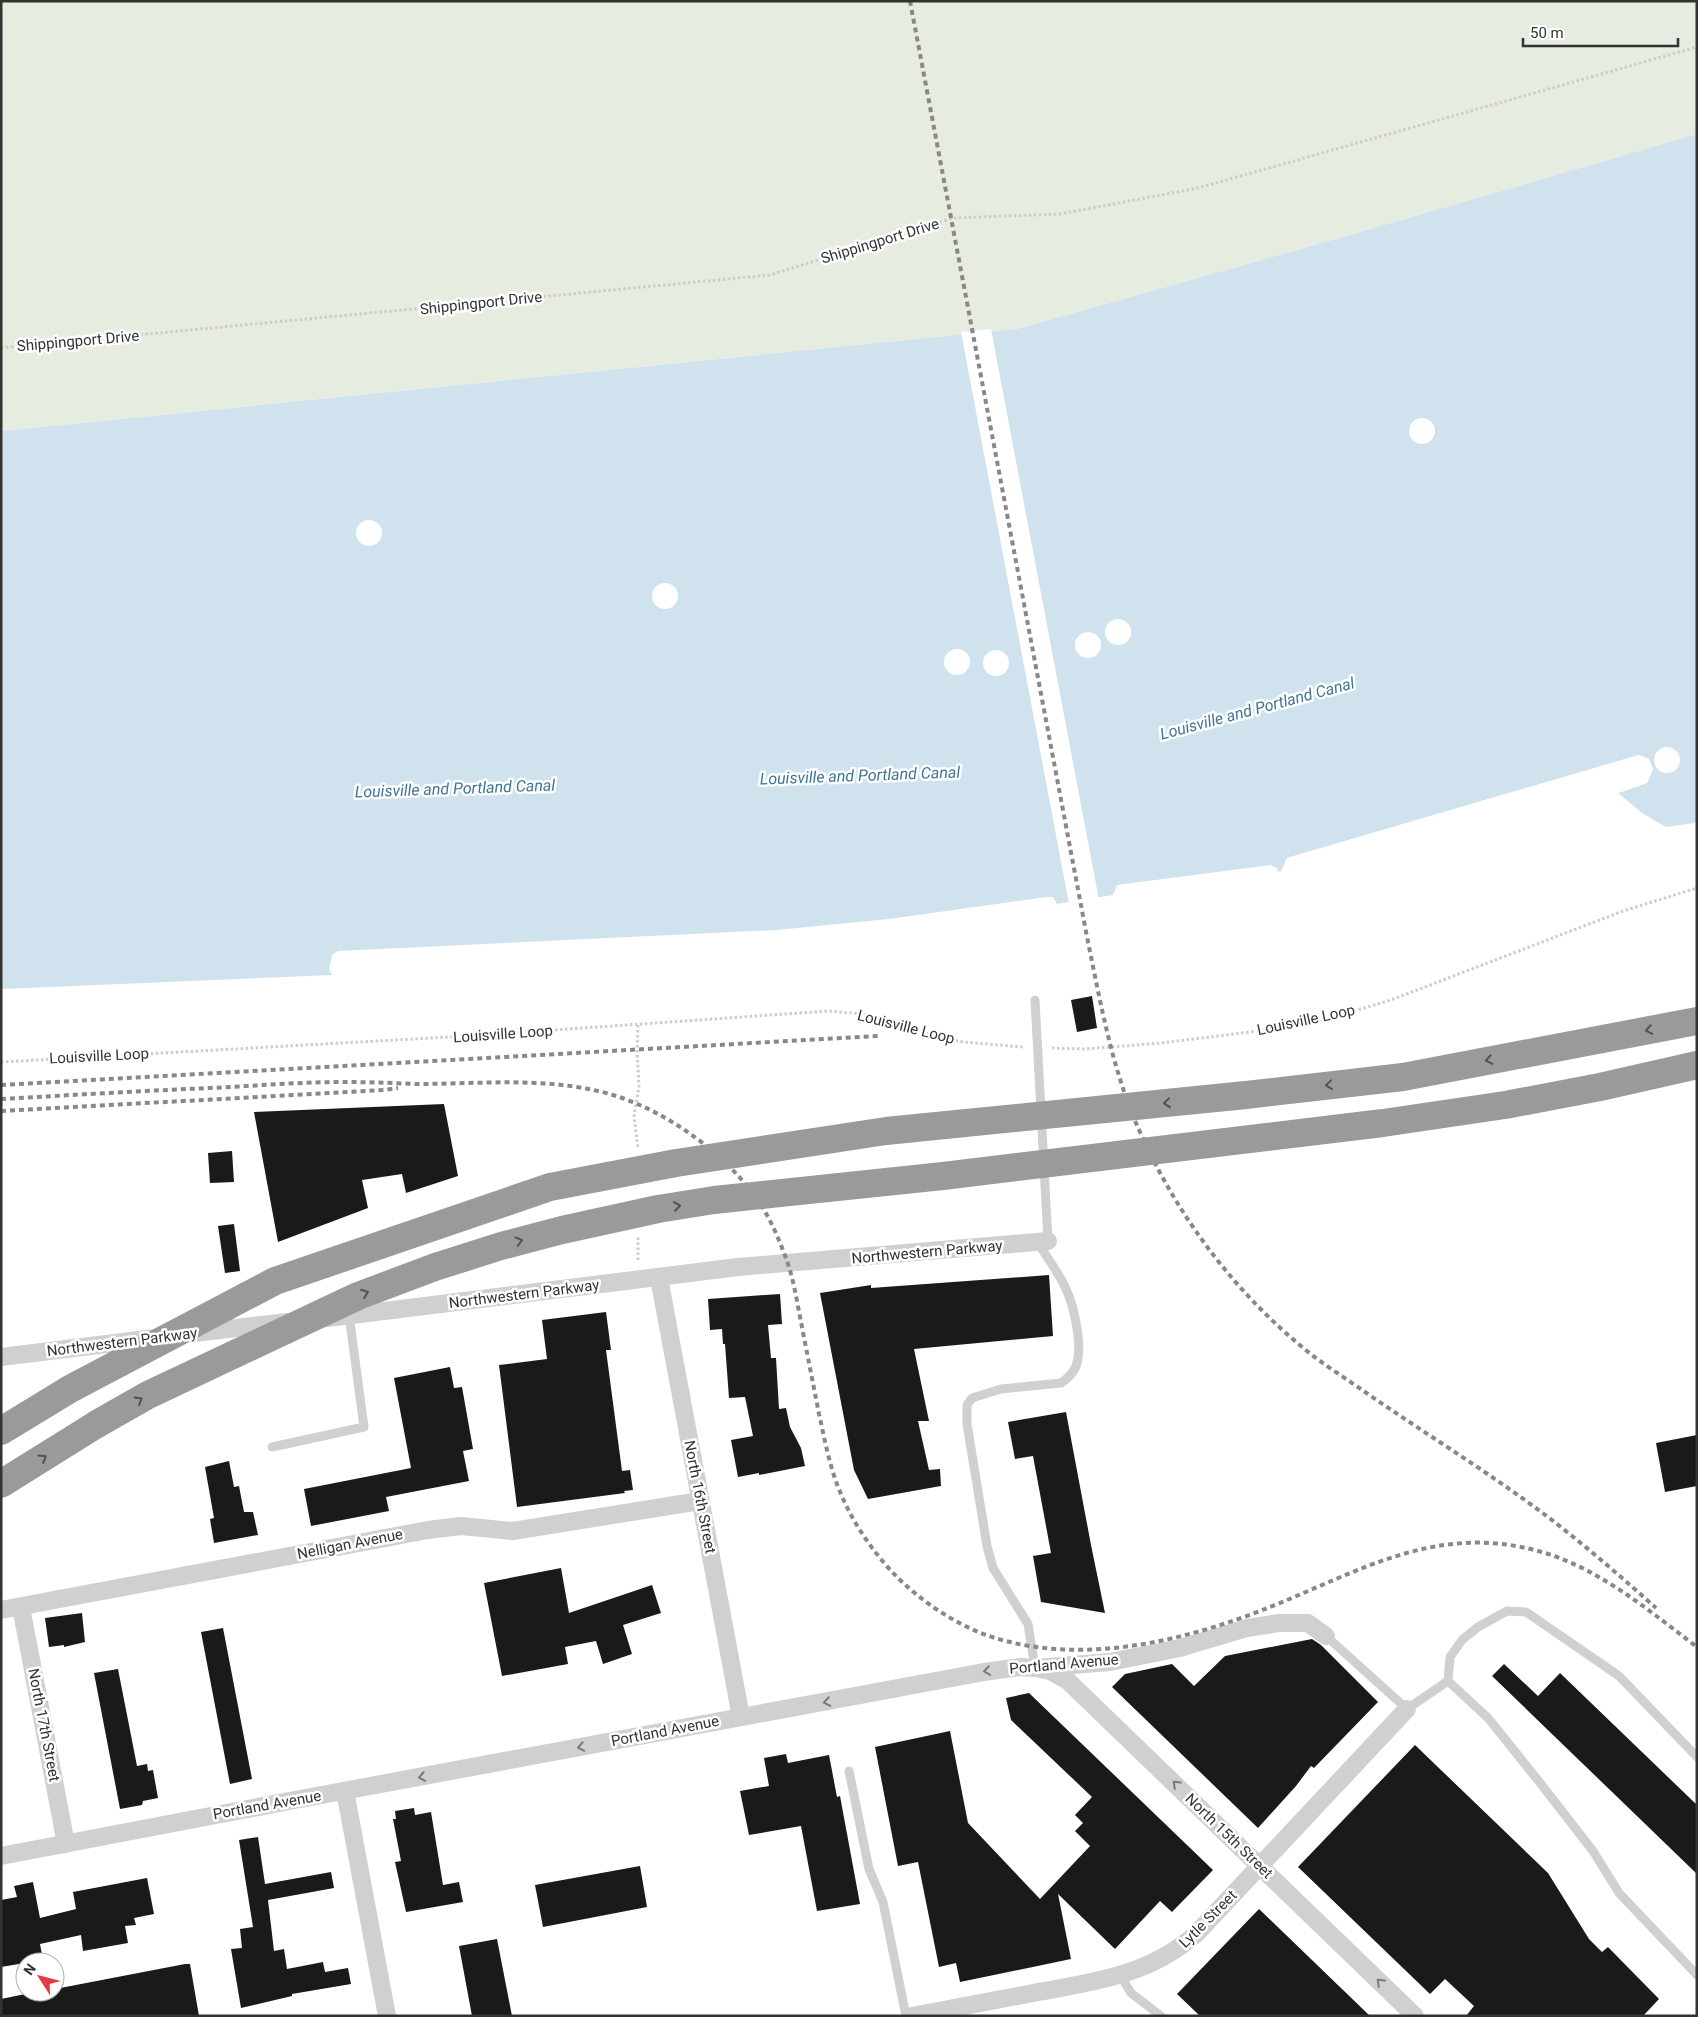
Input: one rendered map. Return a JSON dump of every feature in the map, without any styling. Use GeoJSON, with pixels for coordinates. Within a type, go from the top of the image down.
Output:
{"type":"FeatureCollection","features":[{"type":"Feature","properties":{"kind":"highway"},"geometry":{"type":"LineString","coordinates":[[1,1430],[70,1389],[275,1281],[550,1187],[676,1163],[886,1131],[1246,1095],[1403,1077],[1697,1022]]}},
{"type":"Feature","properties":{"kind":"highway"},"geometry":{"type":"LineString","coordinates":[[1,1484],[97,1424],[148,1395],[358,1296],[435,1267],[501,1246],[562,1230],[658,1209],[714,1200],[943,1176],[1383,1123],[1514,1104],[1697,1065]]}},
{"type":"Feature","properties":{"kind":"street","name":"Northwestern Parkway"},"geometry":{"type":"LineString","coordinates":[[1,1356],[738,1268],[1043,1242]]}},
{"type":"Feature","properties":{"kind":"street","name":"North 16th Street"},"geometry":{"type":"LineString","coordinates":[[659,1278],[741,1717]]}},
{"type":"Feature","properties":{"kind":"street","name":"Nelligan Avenue"},"geometry":{"type":"LineString","coordinates":[[1,1610],[428,1530],[461,1526],[513,1531],[700,1501]]}},
{"type":"Feature","properties":{"kind":"street","name":"North 17th Street"},"geometry":{"type":"LineString","coordinates":[[21,1607],[66,1844]]}},
{"type":"Feature","properties":{"kind":"street","name":"Portland Avenue"},"geometry":{"type":"LineString","coordinates":[[1,1856],[984,1672],[1020,1667],[1035,1668],[1110,1662],[1180,1648],[1247,1628],[1279,1623],[1308,1624],[1326,1636]]}},
{"type":"Feature","properties":{"kind":"street","name":"North 15th Street"},"geometry":{"type":"LineString","coordinates":[[1035,1668],[1050,1671],[1068,1681],[1416,2016]]}},
{"type":"Feature","properties":{"kind":"street","name":"Lytle Street"},"geometry":{"type":"LineString","coordinates":[[912,2016],[1074,1986],[1120,1975],[1148,1966],[1164,1958],[1183,1946],[1196,1934],[1406,1709]]}},
{"type":"Feature","properties":{"kind":"street"},"geometry":{"type":"LineString","coordinates":[[345,1791],[385,2015]]}},
{"type":"Feature","properties":{"kind":"lane"},"geometry":{"type":"LineString","coordinates":[[1035,1000],[1043,1242],[1066,1289],[1077,1328],[1078,1358],[1069,1378],[1061,1383],[1001,1389],[972,1398],[967,1405],[967,1424],[987,1546],[993,1568],[1028,1624],[1035,1668]]}},
{"type":"Feature","properties":{"kind":"lane"},"geometry":{"type":"LineString","coordinates":[[272,1447],[364,1426],[349,1315]]}},
{"type":"Feature","properties":{"kind":"lane"},"geometry":{"type":"LineString","coordinates":[[1448,1681],[1450,1657],[1462,1640],[1478,1627],[1506,1611],[1526,1612],[1619,1676],[1697,1757]]}},
{"type":"Feature","properties":{"kind":"lane"},"geometry":{"type":"LineString","coordinates":[[1326,1636],[1406,1709],[1448,1681]]}},
{"type":"Feature","properties":{"kind":"lane"},"geometry":{"type":"LineString","coordinates":[[1448,1681],[1488,1718],[1593,1851],[1619,1893],[1697,1975]]}},
{"type":"Feature","properties":{"kind":"lane"},"geometry":{"type":"LineString","coordinates":[[849,1770],[869,1869],[883,1902],[906,2016]]}},
{"type":"Feature","properties":{"kind":"lane"},"geometry":{"type":"LineString","coordinates":[[1120,1975],[1131,1993],[1161,2016]]}},
{"type":"Feature","properties":{"kind":"path","name":"Shippingport Drive"},"geometry":{"type":"LineString","coordinates":[[1,348],[770,275],[953,218],[1060,214],[1198,188],[1697,47]]}},
{"type":"Feature","properties":{"kind":"path","name":"Louisville Loop"},"geometry":{"type":"LineString","coordinates":[[1,1062],[467,1036],[828,1011],[862,1014],[907,1029],[963,1042],[1038,1048],[1084,1049],[1161,1043],[1258,1031],[1324,1020],[1391,1000],[1623,911],[1697,888]]}},
{"type":"Feature","properties":{"kind":"shaded area"},"geometry":{"type":"Polygon","coordinates":[[[1,1],[1697,1],[1697,134],[1017,329],[1,431],[1,1]]]}},
{"type":"Feature","properties":{"kind":"water","name":"Louisville and Portland Canal"},"geometry":{"type":"Polygon","coordinates":[[[1697,134],[1697,820],[1694,823],[1666,827],[1642,813],[1618,793],[1647,783],[1653,769],[1649,759],[1639,755],[1287,858],[1282,870],[1278,872],[1277,868],[1271,865],[1117,885],[1113,895],[1057,904],[1053,897],[1047,897],[889,919],[777,930],[338,951],[332,955],[329,970],[332,975],[1,989],[1,431],[1017,329],[1697,134]]]}},
{"type":"Feature","properties":{"kind":"pier"},"geometry":{"type":"Polygon","coordinates":[[[991,329],[1099,900],[1069,904],[961,332],[991,329]]]}},
{"type":"Feature","properties":{"kind":"pier"},"geometry":{"type":"Polygon","coordinates":[[[1422,418],[1431,422],[1435,431],[1431,440],[1422,444],[1413,440],[1409,431],[1413,422],[1422,418]]]}},
{"type":"Feature","properties":{"kind":"pier"},"geometry":{"type":"Polygon","coordinates":[[[369,520],[378,524],[382,533],[378,542],[369,546],[360,542],[356,533],[360,524],[369,520]]]}},
{"type":"Feature","properties":{"kind":"pier"},"geometry":{"type":"Polygon","coordinates":[[[665,583],[674,587],[678,596],[674,605],[665,609],[656,605],[652,596],[656,587],[665,583]]]}},
{"type":"Feature","properties":{"kind":"pier"},"geometry":{"type":"Polygon","coordinates":[[[1118,619],[1127,623],[1131,632],[1127,641],[1118,645],[1109,641],[1105,632],[1109,623],[1118,619]]]}},
{"type":"Feature","properties":{"kind":"pier"},"geometry":{"type":"Polygon","coordinates":[[[1088,632],[1097,636],[1101,645],[1097,654],[1088,658],[1079,654],[1075,645],[1079,636],[1088,632]]]}},
{"type":"Feature","properties":{"kind":"pier"},"geometry":{"type":"Polygon","coordinates":[[[957,649],[966,653],[970,662],[966,671],[957,675],[948,671],[944,662],[948,653],[957,649]]]}},
{"type":"Feature","properties":{"kind":"pier"},"geometry":{"type":"Polygon","coordinates":[[[996,650],[1005,654],[1009,663],[1005,672],[996,676],[987,672],[983,663],[987,654],[996,650]]]}},
{"type":"Feature","properties":{"kind":"pier"},"geometry":{"type":"Polygon","coordinates":[[[1667,747],[1676,751],[1680,760],[1676,769],[1667,773],[1658,769],[1654,760],[1658,751],[1667,747]]]}},
{"type":"Feature","properties":{"kind":"pier"},"geometry":{"type":"Polygon","coordinates":[[[1639,755],[1649,759],[1653,769],[1647,783],[1618,793],[1616,793],[1617,790],[1645,781],[1651,769],[1647,761],[1639,758],[1289,860],[1283,872],[1282,870],[1287,858],[1639,755]]]}},
{"type":"Feature","properties":{"kind":"building"},"geometry":{"type":"Polygon","coordinates":[[[1092,996],[1097,1028],[1077,1032],[1071,1000],[1092,996]]]}},
{"type":"Feature","properties":{"kind":"building"},"geometry":{"type":"Polygon","coordinates":[[[444,1104],[458,1176],[406,1193],[402,1174],[362,1180],[368,1208],[278,1242],[254,1112],[444,1104]]]}},
{"type":"Feature","properties":{"kind":"building"},"geometry":{"type":"Polygon","coordinates":[[[232,1151],[234,1182],[210,1183],[208,1153],[232,1151]]]}},
{"type":"Feature","properties":{"kind":"building"},"geometry":{"type":"Polygon","coordinates":[[[234,1224],[240,1271],[225,1273],[218,1226],[234,1224]]]}},
{"type":"Feature","properties":{"kind":"building"},"geometry":{"type":"Polygon","coordinates":[[[1049,1275],[1053,1336],[914,1349],[929,1421],[918,1421],[929,1470],[940,1469],[941,1486],[868,1499],[854,1470],[820,1293],[871,1285],[871,1288],[1049,1275]]]}},
{"type":"Feature","properties":{"kind":"building"},"geometry":{"type":"Polygon","coordinates":[[[780,1294],[782,1324],[768,1325],[771,1358],[776,1358],[779,1409],[786,1408],[790,1427],[801,1448],[805,1466],[738,1477],[731,1440],[753,1436],[745,1397],[729,1398],[722,1329],[710,1330],[708,1299],[780,1294]]]}},
{"type":"Feature","properties":{"kind":"building"},"geometry":{"type":"Polygon","coordinates":[[[606,1312],[611,1350],[606,1350],[622,1471],[630,1470],[633,1490],[624,1491],[625,1493],[517,1507],[499,1365],[547,1359],[542,1320],[606,1312]]]}},
{"type":"Feature","properties":{"kind":"building"},"geometry":{"type":"Polygon","coordinates":[[[450,1367],[454,1388],[462,1387],[473,1449],[463,1451],[469,1481],[386,1497],[389,1511],[311,1526],[304,1489],[411,1468],[394,1378],[450,1367]]]}},
{"type":"Feature","properties":{"kind":"building"},"geometry":{"type":"Polygon","coordinates":[[[1066,1412],[1105,1613],[1041,1602],[1033,1556],[1051,1553],[1033,1456],[1015,1459],[1008,1422],[1066,1412]]]}},
{"type":"Feature","properties":{"kind":"building"},"geometry":{"type":"Polygon","coordinates":[[[1697,1435],[1697,1486],[1665,1492],[1656,1443],[1697,1435]]]}},
{"type":"Feature","properties":{"kind":"building"},"geometry":{"type":"Polygon","coordinates":[[[229,1461],[234,1487],[239,1486],[244,1512],[253,1512],[258,1535],[214,1543],[210,1519],[214,1518],[205,1467],[229,1461]]]}},
{"type":"Feature","properties":{"kind":"building"},"geometry":{"type":"Polygon","coordinates":[[[561,1568],[569,1613],[652,1585],[661,1613],[623,1625],[632,1654],[603,1664],[596,1641],[565,1647],[568,1664],[502,1676],[484,1583],[561,1568]]]}},
{"type":"Feature","properties":{"kind":"building"},"geometry":{"type":"Polygon","coordinates":[[[82,1613],[85,1642],[64,1647],[64,1645],[49,1647],[45,1618],[82,1613]]]}},
{"type":"Feature","properties":{"kind":"building"},"geometry":{"type":"Polygon","coordinates":[[[223,1628],[252,1779],[230,1784],[201,1632],[223,1628]]]}},
{"type":"Feature","properties":{"kind":"building"},"geometry":{"type":"Polygon","coordinates":[[[1312,1639],[1321,1645],[1378,1702],[1314,1768],[1311,1766],[1296,1786],[1258,1828],[1112,1687],[1125,1674],[1172,1664],[1194,1686],[1225,1656],[1312,1639]]]}},
{"type":"Feature","properties":{"kind":"building"},"geometry":{"type":"Polygon","coordinates":[[[1504,1664],[1538,1696],[1560,1673],[1697,1805],[1697,1874],[1492,1676],[1504,1664]]]}},
{"type":"Feature","properties":{"kind":"building"},"geometry":{"type":"Polygon","coordinates":[[[118,1669],[137,1766],[147,1764],[148,1771],[153,1770],[158,1798],[143,1801],[142,1805],[120,1809],[94,1673],[118,1669]]]}},
{"type":"Feature","properties":{"kind":"building"},"geometry":{"type":"Polygon","coordinates":[[[1029,1693],[1213,1870],[1172,1912],[1160,1901],[1115,1949],[1058,1894],[1071,1959],[960,1982],[956,1963],[939,1967],[918,1862],[898,1866],[875,1747],[950,1731],[968,1823],[1040,1899],[1090,1846],[1075,1831],[1083,1823],[1075,1815],[1092,1797],[1011,1720],[1006,1698],[1029,1693]]]}},
{"type":"Feature","properties":{"kind":"building"},"geometry":{"type":"Polygon","coordinates":[[[1415,1745],[1548,1873],[1589,1939],[1602,1952],[1608,1947],[1659,1999],[1643,2016],[1466,2016],[1474,2006],[1445,1979],[1430,1994],[1298,1867],[1415,1745]]]}},
{"type":"Feature","properties":{"kind":"building"},"geometry":{"type":"Polygon","coordinates":[[[786,1754],[788,1763],[829,1755],[837,1797],[840,1796],[860,1904],[817,1911],[801,1826],[749,1835],[740,1791],[769,1786],[764,1758],[786,1754]]]}},
{"type":"Feature","properties":{"kind":"building"},"geometry":{"type":"Polygon","coordinates":[[[414,1808],[415,1815],[431,1812],[443,1885],[459,1882],[463,1902],[406,1912],[395,1862],[401,1861],[393,1819],[396,1819],[395,1811],[414,1808]]]}},
{"type":"Feature","properties":{"kind":"building"},"geometry":{"type":"Polygon","coordinates":[[[258,1837],[265,1884],[331,1872],[334,1888],[268,1900],[274,1951],[284,1949],[287,1969],[323,1962],[325,1972],[348,1968],[351,1984],[292,1994],[292,1996],[241,2008],[231,1949],[242,1948],[240,1929],[253,1927],[239,1840],[258,1837]]]}},
{"type":"Feature","properties":{"kind":"building"},"geometry":{"type":"Polygon","coordinates":[[[640,1866],[647,1907],[543,1927],[535,1885],[640,1866]]]}},
{"type":"Feature","properties":{"kind":"building"},"geometry":{"type":"Polygon","coordinates":[[[147,1878],[154,1914],[134,1918],[136,1925],[125,1926],[128,1943],[83,1951],[81,1935],[40,1944],[42,1952],[15,1952],[15,1965],[1,1967],[1,1900],[17,1897],[14,1886],[33,1882],[40,1918],[76,1909],[73,1892],[147,1878]]]}},
{"type":"Feature","properties":{"kind":"building"},"geometry":{"type":"Polygon","coordinates":[[[1259,1909],[1370,2016],[1200,2016],[1177,1994],[1259,1909]]]}},
{"type":"Feature","properties":{"kind":"building"},"geometry":{"type":"Polygon","coordinates":[[[497,1939],[512,2016],[472,2016],[459,1946],[497,1939]]]}},
{"type":"Feature","properties":{"kind":"building"},"geometry":{"type":"Polygon","coordinates":[[[190,1964],[199,2016],[1,2016],[1,1999],[15,1996],[15,2002],[65,2002],[65,1987],[190,1964]]]}},
{"type":"Feature","properties":{"kind":"railway"},"geometry":{"type":"LineString","coordinates":[[910,1],[1087,937],[1113,1055],[1136,1123],[1169,1189],[1210,1250],[1233,1279],[1284,1331],[1325,1365],[1540,1511],[1599,1558],[1656,1608]]}},
{"type":"Feature","properties":{"kind":"railway"},"geometry":{"type":"LineString","coordinates":[[1,1085],[879,1036]]}},
{"type":"Feature","properties":{"kind":"railway"},"geometry":{"type":"LineString","coordinates":[[1,1099],[310,1083],[417,1084],[515,1082],[565,1085],[589,1089],[613,1095],[655,1112],[696,1138],[732,1170],[761,1205],[779,1239],[793,1284],[831,1465],[846,1506],[859,1528],[882,1560],[909,1588],[951,1618],[986,1635],[1021,1644],[1057,1649],[1130,1646],[1166,1640],[1237,1620],[1368,1566],[1400,1555],[1433,1547],[1466,1543],[1501,1544],[1538,1551],[1560,1558],[1622,1591],[1697,1647]]}},
{"type":"Feature","properties":{"kind":"railway"},"geometry":{"type":"LineString","coordinates":[[1,1111],[398,1088]]}}]}
